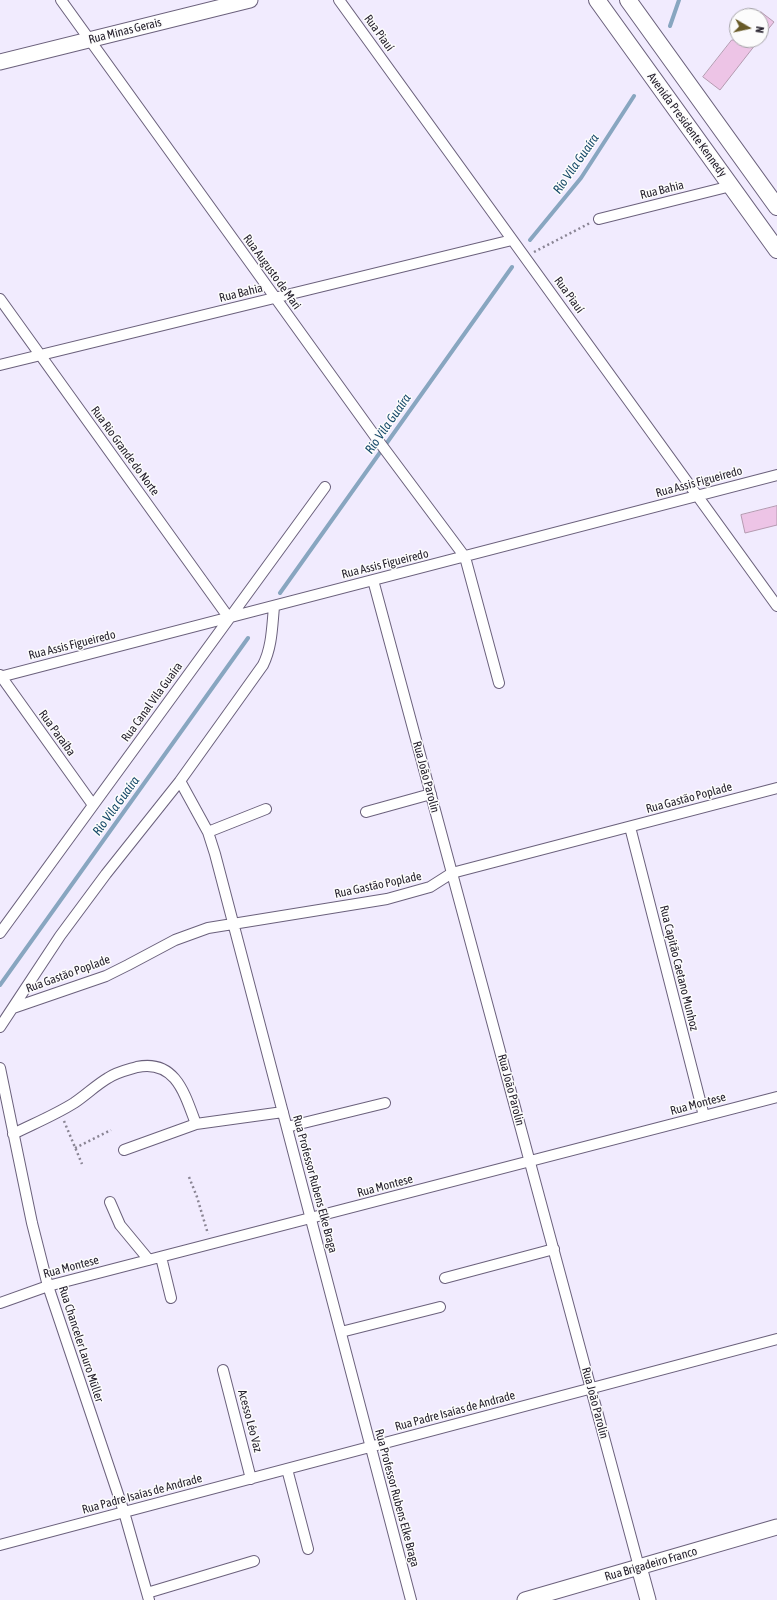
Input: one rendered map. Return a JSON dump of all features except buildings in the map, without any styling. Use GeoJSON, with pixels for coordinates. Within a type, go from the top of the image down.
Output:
{"type":"FeatureCollection","features":[{"type":"Feature","properties":{"kind":"main road","name":"Rua Minas Gerais"},"geometry":{"type":"LineString","coordinates":[[0,62],[250,0]]}},
{"type":"Feature","properties":{"kind":"main road","name":"Avenida Presidente Kennedy"},"geometry":{"type":"LineString","coordinates":[[597,0],[777,250]]}},
{"type":"Feature","properties":{"kind":"main road","name":"Avenida Presidente Kennedy"},"geometry":{"type":"LineString","coordinates":[[628,0],[777,207]]}},
{"type":"Feature","properties":{"kind":"main road"},"geometry":{"type":"LineString","coordinates":[[670,102],[690,86]]}},
{"type":"Feature","properties":{"kind":"main road","name":"Rua Brigadeiro Franco"},"geometry":{"type":"LineString","coordinates":[[525,1600],[777,1527]]}},
{"type":"Feature","properties":{"kind":"main road","name":"Rua João Parolin"},"geometry":{"type":"LineString","coordinates":[[639,1567],[648,1600]]}},
{"type":"Feature","properties":{"kind":"street","name":"Rua Augusto de Mari"},"geometry":{"type":"LineString","coordinates":[[60,0],[377,439],[465,557]]}},
{"type":"Feature","properties":{"kind":"street","name":"Rua Piauí"},"geometry":{"type":"LineString","coordinates":[[339,0],[777,606]]}},
{"type":"Feature","properties":{"kind":"street","name":"Rua Bahia"},"geometry":{"type":"LineString","coordinates":[[599,219],[731,186]]}},
{"type":"Feature","properties":{"kind":"street","name":"Rua Bahia"},"geometry":{"type":"LineString","coordinates":[[0,365],[512,240]]}},
{"type":"Feature","properties":{"kind":"street","name":"Rua Rio Grande do Norte"},"geometry":{"type":"LineString","coordinates":[[0,299],[229,618]]}},
{"type":"Feature","properties":{"kind":"street","name":"Rua Assis Figueiredo"},"geometry":{"type":"LineString","coordinates":[[0,676],[274,607],[777,475]]}},
{"type":"Feature","properties":{"kind":"street","name":"Rua Canal Vila Guaíra"},"geometry":{"type":"LineString","coordinates":[[0,933],[325,487]]}},
{"type":"Feature","properties":{"kind":"street"},"geometry":{"type":"LineString","coordinates":[[465,557],[499,683]]}},
{"type":"Feature","properties":{"kind":"street","name":"Rua João Parolin"},"geometry":{"type":"LineString","coordinates":[[373,580],[639,1567]]}},
{"type":"Feature","properties":{"kind":"street"},"geometry":{"type":"LineString","coordinates":[[0,1027],[60,936],[106,874],[180,781],[263,665],[268,654],[271,641],[274,607]]}},
{"type":"Feature","properties":{"kind":"street","name":"Rua Paraíba"},"geometry":{"type":"LineString","coordinates":[[0,676],[93,805]]}},
{"type":"Feature","properties":{"kind":"street","name":"Rua Professor Rubens Elke Braga"},"geometry":{"type":"LineString","coordinates":[[180,781],[208,832],[215,854],[411,1600]]}},
{"type":"Feature","properties":{"kind":"street","name":"Rua Gastão Poplade"},"geometry":{"type":"LineString","coordinates":[[13,1008],[106,976],[194,932],[234,923],[387,899],[430,887],[452,873],[777,788]]}},
{"type":"Feature","properties":{"kind":"street"},"geometry":{"type":"LineString","coordinates":[[366,812],[431,794]]}},
{"type":"Feature","properties":{"kind":"street"},"geometry":{"type":"LineString","coordinates":[[208,832],[266,809]]}},
{"type":"Feature","properties":{"kind":"street","name":"Rua Capitão Caetano Munhoz"},"geometry":{"type":"LineString","coordinates":[[630,827],[704,1116]]}},
{"type":"Feature","properties":{"kind":"street"},"geometry":{"type":"LineString","coordinates":[[13,1134],[74,1103],[110,1077],[125,1070],[141,1066],[154,1066],[165,1070],[172,1075],[180,1084],[186,1096],[196,1124]]}},
{"type":"Feature","properties":{"kind":"street","name":"Rua Chanceler Lauro Müller"},"geometry":{"type":"LineString","coordinates":[[0,1068],[32,1223],[48,1286],[124,1512],[148,1596]]}},
{"type":"Feature","properties":{"kind":"street","name":"Rua Montese"},"geometry":{"type":"LineString","coordinates":[[0,1303],[48,1286],[777,1097]]}},
{"type":"Feature","properties":{"kind":"street"},"geometry":{"type":"LineString","coordinates":[[287,1127],[385,1103]]}},
{"type":"Feature","properties":{"kind":"street"},"geometry":{"type":"LineString","coordinates":[[124,1150],[196,1124],[283,1112]]}},
{"type":"Feature","properties":{"kind":"street"},"geometry":{"type":"LineString","coordinates":[[110,1202],[120,1225],[149,1260]]}},
{"type":"Feature","properties":{"kind":"street"},"geometry":{"type":"LineString","coordinates":[[445,1278],[554,1249]]}},
{"type":"Feature","properties":{"kind":"street"},"geometry":{"type":"LineString","coordinates":[[161,1257],[171,1298]]}},
{"type":"Feature","properties":{"kind":"street"},"geometry":{"type":"LineString","coordinates":[[341,1332],[440,1307]]}},
{"type":"Feature","properties":{"kind":"street","name":"Rua Padre Isaías de Andrade"},"geometry":{"type":"LineString","coordinates":[[0,1545],[777,1339]]}},
{"type":"Feature","properties":{"kind":"street","name":"Acesso Léo Vaz"},"geometry":{"type":"LineString","coordinates":[[223,1370],[251,1478]]}},
{"type":"Feature","properties":{"kind":"street"},"geometry":{"type":"LineString","coordinates":[[287,1469],[308,1549]]}},
{"type":"Feature","properties":{"kind":"street"},"geometry":{"type":"LineString","coordinates":[[148,1596],[254,1561]]}},
{"type":"Feature","properties":{"kind":"path"},"geometry":{"type":"LineString","coordinates":[[524,256],[599,219]]}},
{"type":"Feature","properties":{"kind":"path"},"geometry":{"type":"LineString","coordinates":[[60,1111],[82,1164]]}},
{"type":"Feature","properties":{"kind":"path"},"geometry":{"type":"LineString","coordinates":[[75,1148],[111,1130]]}},
{"type":"Feature","properties":{"kind":"path"},"geometry":{"type":"LineString","coordinates":[[189,1177],[212,1244]]}},
{"type":"Feature","properties":{"kind":"waterway","name":"Rio Vila Guaíra"},"geometry":{"type":"LineString","coordinates":[[670,26],[679,0]]}},
{"type":"Feature","properties":{"kind":"waterway","name":"Rio Vila Guaíra"},"geometry":{"type":"LineString","coordinates":[[530,240],[581,178],[634,96]]}},
{"type":"Feature","properties":{"kind":"waterway","name":"Rio Vila Guaíra"},"geometry":{"type":"LineString","coordinates":[[280,593],[512,267]]}},
{"type":"Feature","properties":{"kind":"waterway","name":"Rio Vila Guaíra"},"geometry":{"type":"LineString","coordinates":[[0,985],[248,638]]}}]}
